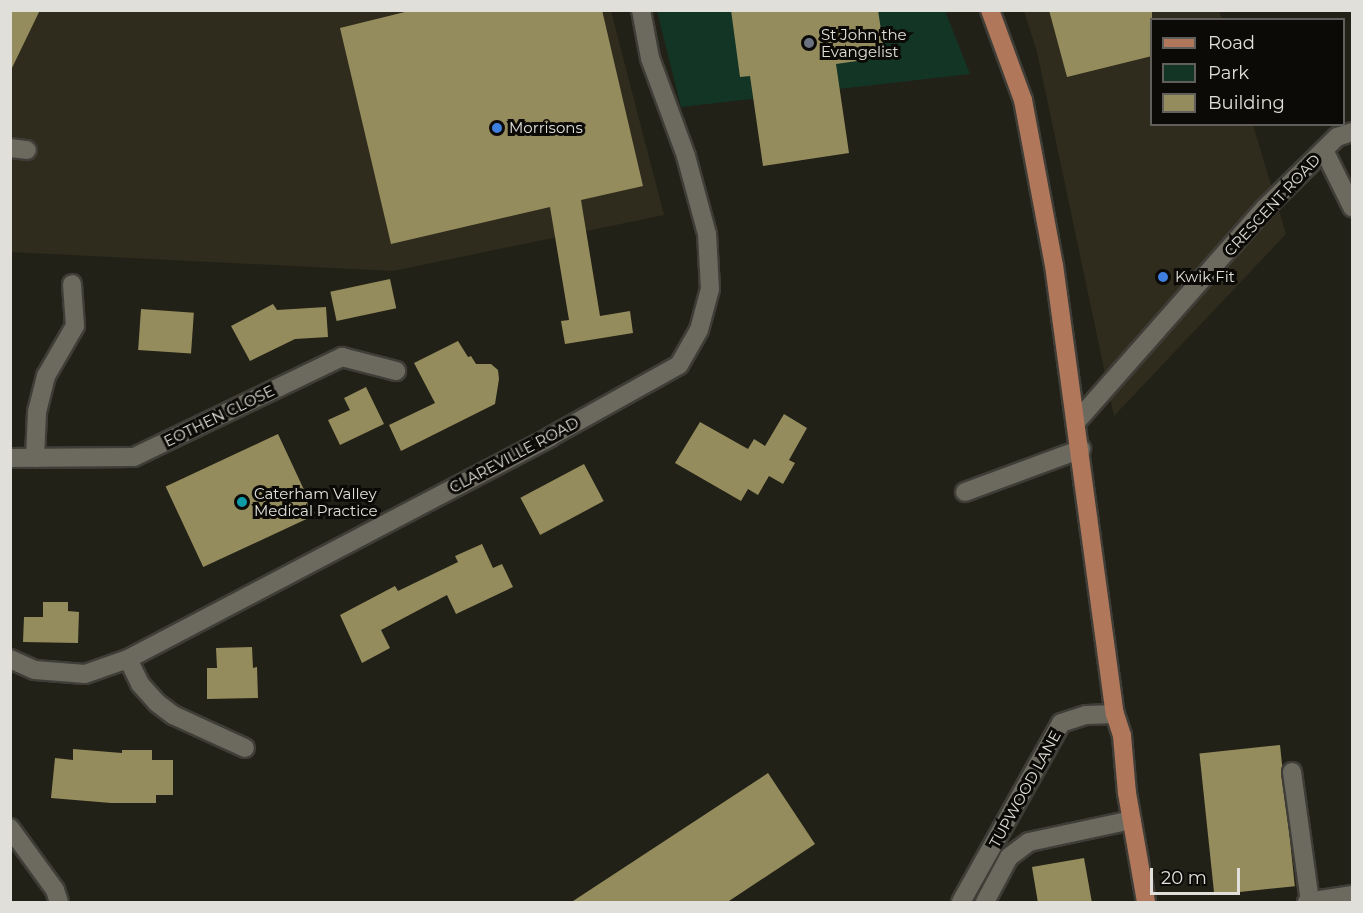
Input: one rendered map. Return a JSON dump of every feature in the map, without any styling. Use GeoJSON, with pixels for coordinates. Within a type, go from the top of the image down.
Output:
{"type":"FeatureCollection","features":[{"type":"Feature","properties":{"kind":"main road"},"geometry":{"type":"LineString","coordinates":[[990,10],[1023,100],[1054,265],[1081,449],[1115,714],[1122,736],[1132,820],[1146,903]]}},
{"type":"Feature","properties":{"kind":"street","name":"CLAREVILLE ROAD"},"geometry":{"type":"LineString","coordinates":[[10,659],[35,670],[85,674],[128,659],[550,437],[679,365],[699,330],[710,289],[707,234],[686,156],[650,58],[641,10]]}},
{"type":"Feature","properties":{"kind":"street","name":"CRESCENT ROAD"},"geometry":{"type":"LineString","coordinates":[[1077,421],[1264,209],[1337,136],[1353,132]]}},
{"type":"Feature","properties":{"kind":"street"},"geometry":{"type":"LineString","coordinates":[[1324,150],[1353,207]]}},
{"type":"Feature","properties":{"kind":"street"},"geometry":{"type":"LineString","coordinates":[[35,458],[37,412],[46,376],[75,326],[72,284]]}},
{"type":"Feature","properties":{"kind":"street","name":"EOTHEN CLOSE"},"geometry":{"type":"LineString","coordinates":[[10,458],[135,457],[342,357],[396,371]]}},
{"type":"Feature","properties":{"kind":"street"},"geometry":{"type":"LineString","coordinates":[[965,492],[1081,449]]}},
{"type":"Feature","properties":{"kind":"street"},"geometry":{"type":"LineString","coordinates":[[128,659],[140,684],[157,703],[173,714],[245,748]]}},
{"type":"Feature","properties":{"kind":"street","name":"TUPWOOD LANE"},"geometry":{"type":"LineString","coordinates":[[961,903],[1061,723],[1086,715],[1115,714]]}},
{"type":"Feature","properties":{"kind":"street"},"geometry":{"type":"LineString","coordinates":[[1292,772],[1309,902],[1353,895]]}},
{"type":"Feature","properties":{"kind":"street"},"geometry":{"type":"LineString","coordinates":[[985,903],[1010,857],[1029,842],[1132,820]]}},
{"type":"Feature","properties":{"kind":"street"},"geometry":{"type":"LineString","coordinates":[[10,828],[55,890],[59,903]]}},
{"type":"Feature","properties":{"kind":"shaded area"},"geometry":{"type":"Polygon","coordinates":[[[11,11],[611,11],[664,215],[393,271],[11,252],[11,11]]]}},
{"type":"Feature","properties":{"kind":"shaded area"},"geometry":{"type":"Polygon","coordinates":[[[1024,11],[1219,11],[1222,18],[1150,18],[1150,126],[1253,126],[1286,234],[1114,416],[1037,52],[1024,11]]]}},
{"type":"Feature","properties":{"kind":"green space"},"geometry":{"type":"Polygon","coordinates":[[[657,11],[945,11],[970,74],[681,107],[657,11]]]}},
{"type":"Feature","properties":{"kind":"building"},"geometry":{"type":"Polygon","coordinates":[[[10,10],[40,10],[10,72],[10,10]]]}},
{"type":"Feature","properties":{"kind":"building","name":"Morrisons"},"geometry":{"type":"Polygon","coordinates":[[[413,10],[602,10],[643,186],[581,200],[600,316],[630,311],[633,333],[565,344],[561,321],[569,320],[550,207],[391,244],[340,28],[413,10]]]}},
{"type":"Feature","properties":{"kind":"building"},"geometry":{"type":"Polygon","coordinates":[[[731,10],[878,10],[885,57],[836,64],[849,153],[763,166],[750,76],[740,77],[731,10]]]}},
{"type":"Feature","properties":{"kind":"building"},"geometry":{"type":"Polygon","coordinates":[[[1049,10],[1152,10],[1150,56],[1067,77],[1049,10]]]}},
{"type":"Feature","properties":{"kind":"building"},"geometry":{"type":"Polygon","coordinates":[[[390,279],[396,308],[337,321],[330,292],[390,279]]]}},
{"type":"Feature","properties":{"kind":"building"},"geometry":{"type":"Polygon","coordinates":[[[273,304],[277,310],[326,307],[328,337],[295,339],[250,361],[231,326],[273,304]]]}},
{"type":"Feature","properties":{"kind":"building"},"geometry":{"type":"Polygon","coordinates":[[[141,309],[194,313],[191,354],[138,350],[141,309]]]}},
{"type":"Feature","properties":{"kind":"building"},"geometry":{"type":"Polygon","coordinates":[[[458,341],[468,357],[471,356],[476,364],[491,364],[498,370],[495,404],[401,451],[389,425],[435,403],[414,363],[458,341]]]}},
{"type":"Feature","properties":{"kind":"building"},"geometry":{"type":"Polygon","coordinates":[[[366,387],[384,424],[340,445],[328,420],[350,410],[344,398],[366,387]]]}},
{"type":"Feature","properties":{"kind":"building"},"geometry":{"type":"Polygon","coordinates":[[[784,414],[807,428],[789,460],[795,463],[783,484],[769,476],[758,495],[748,489],[741,501],[675,463],[700,422],[748,449],[754,439],[765,446],[784,414]]]}},
{"type":"Feature","properties":{"kind":"building","name":"Caterham Valley Medical Practice"},"geometry":{"type":"Polygon","coordinates":[[[278,434],[316,515],[203,567],[166,486],[278,434]]]}},
{"type":"Feature","properties":{"kind":"building"},"geometry":{"type":"Polygon","coordinates":[[[584,464],[604,501],[540,535],[520,498],[584,464]]]}},
{"type":"Feature","properties":{"kind":"building"},"geometry":{"type":"Polygon","coordinates":[[[482,544],[493,568],[502,564],[513,587],[456,614],[447,595],[381,630],[390,648],[362,663],[340,615],[395,586],[398,591],[458,562],[455,556],[482,544]]]}},
{"type":"Feature","properties":{"kind":"building"},"geometry":{"type":"Polygon","coordinates":[[[43,602],[68,602],[68,611],[79,612],[78,643],[23,642],[24,617],[43,617],[43,602]]]}},
{"type":"Feature","properties":{"kind":"building"},"geometry":{"type":"Polygon","coordinates":[[[252,647],[253,668],[257,667],[258,698],[207,699],[207,668],[217,668],[216,648],[252,647]]]}},
{"type":"Feature","properties":{"kind":"building"},"geometry":{"type":"Polygon","coordinates":[[[1280,745],[1295,886],[1214,895],[1199,753],[1280,745]]]}},
{"type":"Feature","properties":{"kind":"building"},"geometry":{"type":"Polygon","coordinates":[[[73,749],[122,753],[122,750],[152,750],[152,760],[173,760],[173,795],[156,795],[156,803],[111,803],[51,798],[55,758],[73,760],[73,749]]]}},
{"type":"Feature","properties":{"kind":"building"},"geometry":{"type":"Polygon","coordinates":[[[768,773],[815,844],[726,903],[570,903],[768,773]]]}},
{"type":"Feature","properties":{"kind":"building"},"geometry":{"type":"Polygon","coordinates":[[[1084,858],[1092,903],[1038,903],[1032,867],[1084,858]]]}},
{"type":"Feature","properties":{"kind":"place","name":"St John the Evangelist"},"geometry":{"type":"Point","coordinates":[809,43]}},
{"type":"Feature","properties":{"kind":"place","name":"Morrisons"},"geometry":{"type":"Point","coordinates":[497,128]}},
{"type":"Feature","properties":{"kind":"place","name":"Kwik Fit"},"geometry":{"type":"Point","coordinates":[1163,277]}},
{"type":"Feature","properties":{"kind":"place","name":"Caterham Valley Medical Practice"},"geometry":{"type":"Point","coordinates":[242,502]}}]}
